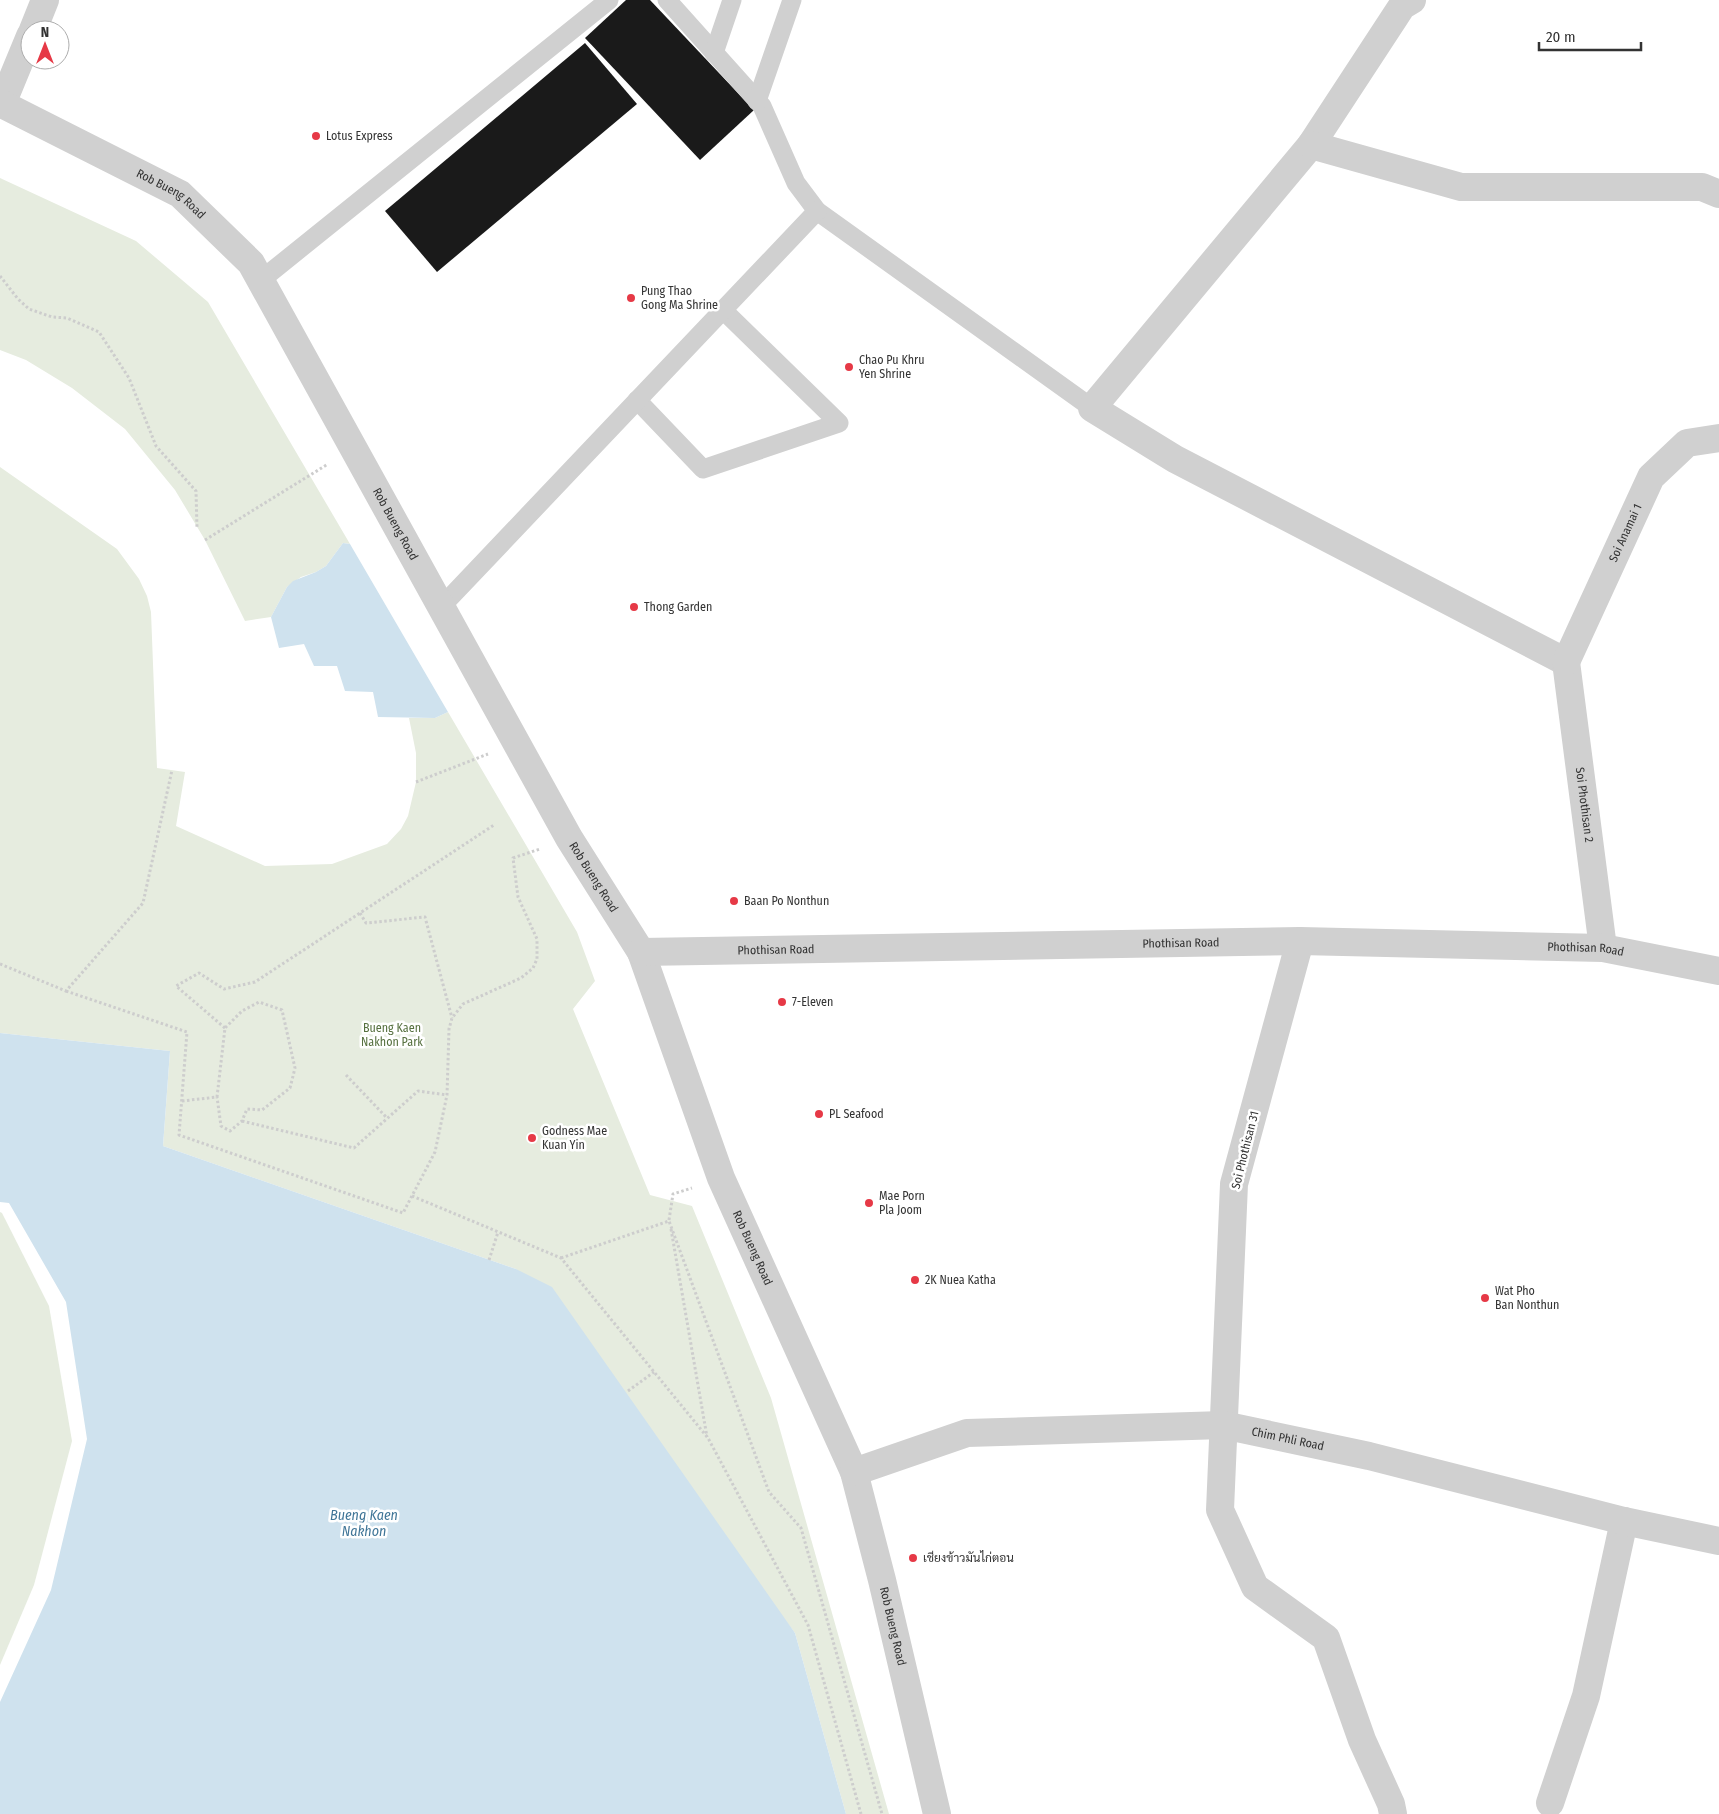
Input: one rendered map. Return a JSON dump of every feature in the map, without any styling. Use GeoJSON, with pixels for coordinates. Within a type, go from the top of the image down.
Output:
{"type":"FeatureCollection","features":[{"type":"Feature","properties":{"kind":"street"},"geometry":{"type":"LineString","coordinates":[[37,20],[45,0]]}},
{"type":"Feature","properties":{"kind":"street"},"geometry":{"type":"LineString","coordinates":[[1412,0],[1402,6],[1311,145],[1092,408],[1175,459],[1566,662]]}},
{"type":"Feature","properties":{"kind":"street"},"geometry":{"type":"LineString","coordinates":[[1,103],[20,59]]}},
{"type":"Feature","properties":{"kind":"street","name":"Rob Bueng Road"},"geometry":{"type":"LineString","coordinates":[[1,103],[180,194],[251,263],[569,838],[641,952],[721,1178],[854,1472],[882,1580],[937,1814]]}},
{"type":"Feature","properties":{"kind":"street"},"geometry":{"type":"LineString","coordinates":[[1311,145],[1461,186],[1702,186],[1719,194]]}},
{"type":"Feature","properties":{"kind":"street","name":"Soi Anamai 1"},"geometry":{"type":"LineString","coordinates":[[1566,662],[1651,477],[1686,443],[1719,438]]}},
{"type":"Feature","properties":{"kind":"street","name":"Soi Phothisan 2"},"geometry":{"type":"LineString","coordinates":[[1566,662],[1603,948]]}},
{"type":"Feature","properties":{"kind":"street","name":"Phothisan Road"},"geometry":{"type":"LineString","coordinates":[[641,952],[1300,941],[1603,948],[1719,971]]}},
{"type":"Feature","properties":{"kind":"street","name":"Soi Phothisan 31"},"geometry":{"type":"LineString","coordinates":[[1300,941],[1234,1184],[1220,1510],[1254,1587],[1326,1638],[1362,1740],[1391,1804],[1393,1814]]}},
{"type":"Feature","properties":{"kind":"street","name":"Chim Phli Road"},"geometry":{"type":"LineString","coordinates":[[854,1472],[968,1433],[1224,1425],[1370,1456],[1624,1521],[1719,1541]]}},
{"type":"Feature","properties":{"kind":"street"},"geometry":{"type":"LineString","coordinates":[[1550,1803],[1586,1696],[1624,1521]]}},
{"type":"Feature","properties":{"kind":"lane"},"geometry":{"type":"LineString","coordinates":[[261,280],[609,0]]}},
{"type":"Feature","properties":{"kind":"lane"},"geometry":{"type":"LineString","coordinates":[[667,0],[762,106],[796,183],[817,211],[1092,408]]}},
{"type":"Feature","properties":{"kind":"lane"},"geometry":{"type":"LineString","coordinates":[[714,53],[732,0]]}},
{"type":"Feature","properties":{"kind":"lane"},"geometry":{"type":"LineString","coordinates":[[757,101],[792,0]]}},
{"type":"Feature","properties":{"kind":"lane"},"geometry":{"type":"LineString","coordinates":[[441,607],[817,211]]}},
{"type":"Feature","properties":{"kind":"lane"},"geometry":{"type":"LineString","coordinates":[[637,400],[703,469],[839,423],[723,310]]}},
{"type":"Feature","properties":{"kind":"path"},"geometry":{"type":"LineString","coordinates":[[0,276],[18,299],[29,309],[52,317],[67,318],[99,332],[129,378],[156,446],[196,491],[197,528]]}},
{"type":"Feature","properties":{"kind":"path"},"geometry":{"type":"LineString","coordinates":[[205,540],[354,448]]}},
{"type":"Feature","properties":{"kind":"path"},"geometry":{"type":"LineString","coordinates":[[416,782],[516,743]]}},
{"type":"Feature","properties":{"kind":"path"},"geometry":{"type":"LineString","coordinates":[[66,991],[143,903],[172,770]]}},
{"type":"Feature","properties":{"kind":"path"},"geometry":{"type":"LineString","coordinates":[[225,1028],[176,986],[199,973],[224,988],[256,982],[494,825]]}},
{"type":"Feature","properties":{"kind":"path"},"geometry":{"type":"LineString","coordinates":[[0,964],[66,991],[187,1032],[179,1135],[403,1213],[435,1152],[447,1095],[449,1029],[452,1018],[463,1004],[521,978],[533,968],[537,959],[536,940],[518,896],[513,858],[569,838]]}},
{"type":"Feature","properties":{"kind":"path"},"geometry":{"type":"LineString","coordinates":[[360,913],[366,923],[425,917],[452,1018]]}},
{"type":"Feature","properties":{"kind":"path"},"geometry":{"type":"LineString","coordinates":[[259,1002],[282,1010],[295,1068],[290,1088],[262,1110],[247,1109],[242,1121],[230,1131],[221,1126],[217,1098],[225,1028],[242,1011],[259,1002]]}},
{"type":"Feature","properties":{"kind":"path"},"geometry":{"type":"LineString","coordinates":[[346,1076],[387,1118]]}},
{"type":"Feature","properties":{"kind":"path"},"geometry":{"type":"LineString","coordinates":[[242,1121],[354,1148],[418,1091],[447,1095]]}},
{"type":"Feature","properties":{"kind":"path"},"geometry":{"type":"LineString","coordinates":[[182,1102],[217,1098]]}},
{"type":"Feature","properties":{"kind":"path"},"geometry":{"type":"LineString","coordinates":[[708,1438],[670,1220],[673,1194],[721,1178]]}},
{"type":"Feature","properties":{"kind":"path"},"geometry":{"type":"LineString","coordinates":[[412,1196],[561,1258],[708,1438],[808,1625],[861,1814]]}},
{"type":"Feature","properties":{"kind":"path"},"geometry":{"type":"LineString","coordinates":[[561,1258],[670,1220]]}},
{"type":"Feature","properties":{"kind":"path"},"geometry":{"type":"LineString","coordinates":[[670,1220],[769,1492],[801,1528],[882,1814]]}},
{"type":"Feature","properties":{"kind":"path"},"geometry":{"type":"LineString","coordinates":[[489,1260],[498,1232]]}},
{"type":"Feature","properties":{"kind":"path"},"geometry":{"type":"LineString","coordinates":[[628,1391],[654,1372]]}},
{"type":"Feature","properties":{"kind":"green space"},"geometry":{"type":"Polygon","coordinates":[[[0,178],[136,241],[208,302],[350,544],[343,543],[326,566],[301,577],[287,587],[271,617],[245,621],[205,540],[175,490],[125,429],[72,388],[26,360],[0,350],[0,178]]]}},
{"type":"Feature","properties":{"kind":"green space","name":"Bueng Kaen Nakhon Park"},"geometry":{"type":"Polygon","coordinates":[[[0,467],[117,549],[139,579],[147,596],[151,612],[157,768],[185,772],[176,826],[265,866],[332,864],[387,844],[401,829],[408,816],[416,782],[416,753],[409,718],[435,718],[448,712],[577,932],[595,981],[573,1009],[650,1195],[692,1206],[771,1398],[889,1814],[846,1814],[795,1633],[516,1269],[163,1146],[170,1051],[0,1033],[0,467]]]}},
{"type":"Feature","properties":{"kind":"green space"},"geometry":{"type":"Polygon","coordinates":[[[0,1212],[49,1306],[72,1441],[34,1585],[0,1665],[0,1212]]]}},
{"type":"Feature","properties":{"kind":"water"},"geometry":{"type":"Polygon","coordinates":[[[343,543],[350,544],[448,712],[435,718],[378,717],[373,692],[345,691],[337,666],[314,666],[304,644],[279,648],[271,617],[287,587],[293,581],[326,566],[343,543]]]}},
{"type":"Feature","properties":{"kind":"water","name":"Bueng Kaen Nakhon"},"geometry":{"type":"Polygon","coordinates":[[[0,1033],[170,1051],[163,1146],[516,1269],[552,1287],[795,1633],[846,1814],[0,1814],[0,1702],[51,1590],[87,1439],[66,1302],[9,1203],[0,1202],[0,1033]]]}},
{"type":"Feature","properties":{"kind":"building"},"geometry":{"type":"Polygon","coordinates":[[[626,0],[650,0],[754,110],[700,160],[585,38],[626,0]]]}},
{"type":"Feature","properties":{"kind":"building"},"geometry":{"type":"Polygon","coordinates":[[[585,43],[637,104],[437,272],[385,211],[585,43]]]}},
{"type":"Feature","properties":{"kind":"place","name":"Lotus Express"},"geometry":{"type":"Point","coordinates":[316,136]}},
{"type":"Feature","properties":{"kind":"place","name":"Pung Thao Gong Ma Shrine"},"geometry":{"type":"Point","coordinates":[631,298]}},
{"type":"Feature","properties":{"kind":"place","name":"Chao Pu Khru Yen Shrine"},"geometry":{"type":"Point","coordinates":[849,367]}},
{"type":"Feature","properties":{"kind":"place","name":"Thong Garden"},"geometry":{"type":"Point","coordinates":[634,607]}},
{"type":"Feature","properties":{"kind":"place","name":"Baan Po Nonthun"},"geometry":{"type":"Point","coordinates":[734,901]}},
{"type":"Feature","properties":{"kind":"place","name":"7-Eleven"},"geometry":{"type":"Point","coordinates":[782,1002]}},
{"type":"Feature","properties":{"kind":"place","name":"PL Seafood"},"geometry":{"type":"Point","coordinates":[819,1114]}},
{"type":"Feature","properties":{"kind":"place","name":"Godness Mae Kuan Yin"},"geometry":{"type":"Point","coordinates":[532,1138]}},
{"type":"Feature","properties":{"kind":"place","name":"Mae Porn Pla Joom"},"geometry":{"type":"Point","coordinates":[869,1203]}},
{"type":"Feature","properties":{"kind":"place","name":"2K Nuea Katha"},"geometry":{"type":"Point","coordinates":[915,1280]}},
{"type":"Feature","properties":{"kind":"place","name":"Wat Pho Ban Nonthun"},"geometry":{"type":"Point","coordinates":[1485,1298]}},
{"type":"Feature","properties":{"kind":"place","name":"เชียงข้าวมันไก่ตอน"},"geometry":{"type":"Point","coordinates":[913,1558]}}]}
